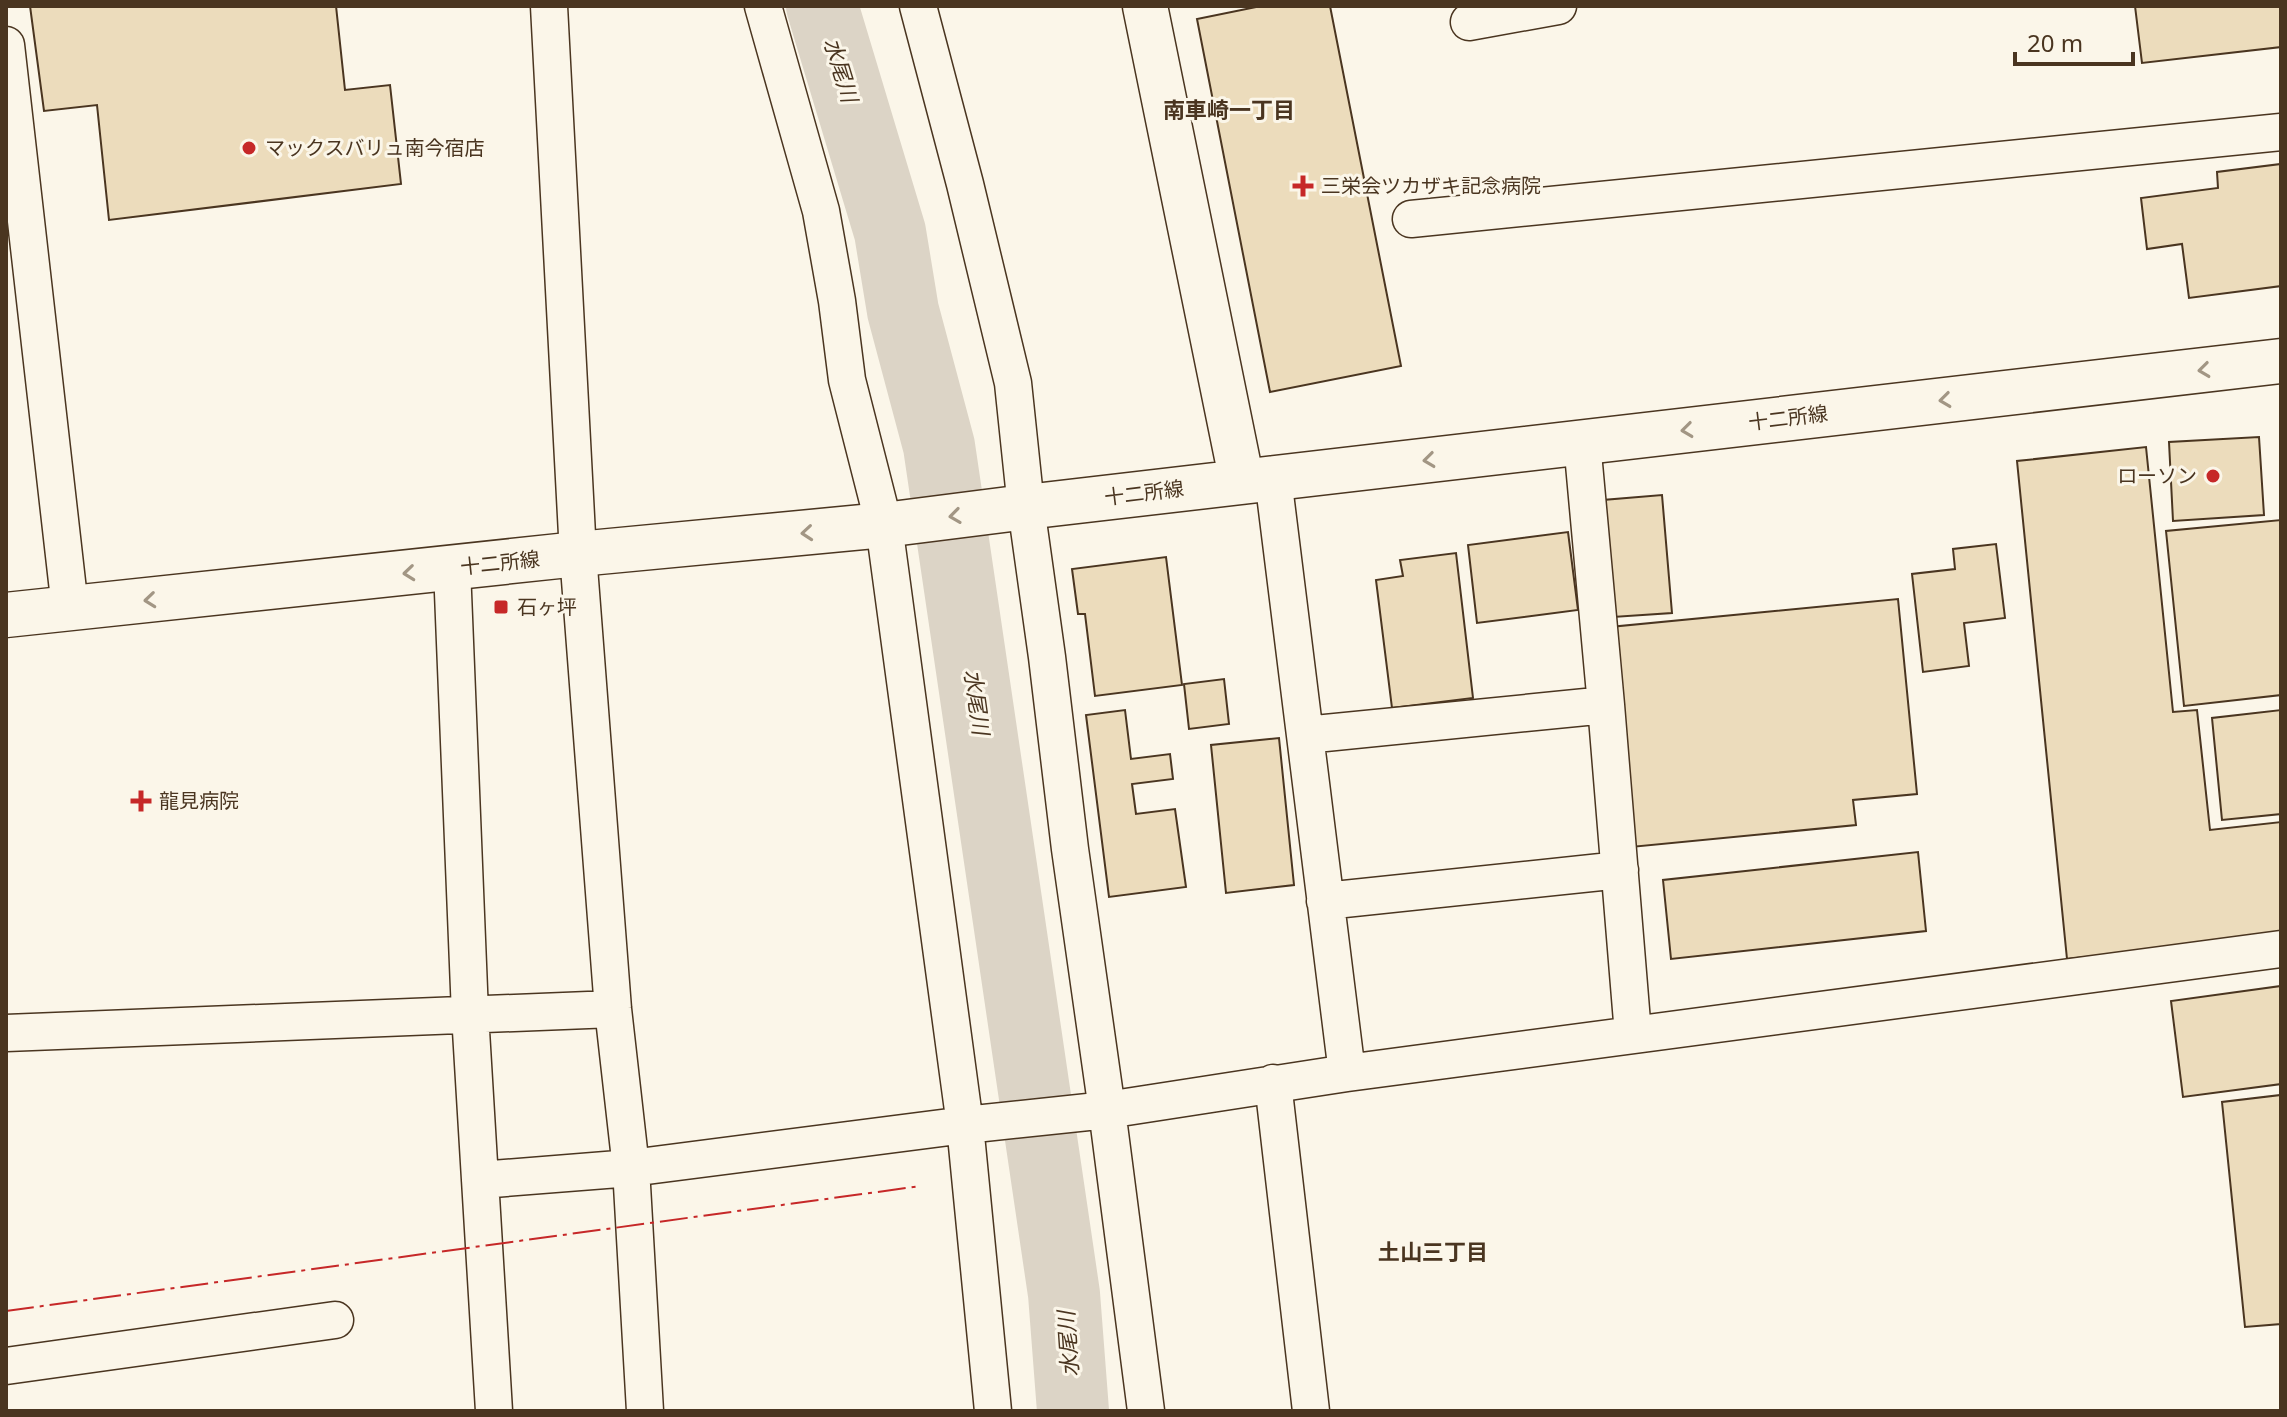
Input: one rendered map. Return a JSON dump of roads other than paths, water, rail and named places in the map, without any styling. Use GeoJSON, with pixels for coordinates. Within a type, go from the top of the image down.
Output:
{"type":"FeatureCollection","features":[{"type":"Feature","properties":{"kind":"street"},"geometry":{"type":"LineString","coordinates":[[549,6],[578,554],[613,1009],[631,1168],[645,1411]]}},
{"type":"Feature","properties":{"kind":"street"},"geometry":{"type":"LineString","coordinates":[[763,6],[821,211],[847,380],[884,525],[965,1125],[993,1411]]}},
{"type":"Feature","properties":{"kind":"street"},"geometry":{"type":"LineString","coordinates":[[918,6],[1013,383],[1070,849],[1146,1411]]}},
{"type":"Feature","properties":{"kind":"street"},"geometry":{"type":"LineString","coordinates":[[1145,6],[1258,480],[1305,735],[1347,1073]]}},
{"type":"Feature","properties":{"kind":"street"},"geometry":{"type":"LineString","coordinates":[[1469,22],[1558,6]]}},
{"type":"Feature","properties":{"kind":"street"},"geometry":{"type":"LineString","coordinates":[[6,45],[70,608]]}},
{"type":"Feature","properties":{"kind":"street"},"geometry":{"type":"LineString","coordinates":[[1411,219],[2281,132]]}},
{"type":"Feature","properties":{"kind":"street","name":"十二所線"},"geometry":{"type":"LineString","coordinates":[[6,615],[884,525],[2281,361]]}},
{"type":"Feature","properties":{"kind":"street"},"geometry":{"type":"LineString","coordinates":[[1582,442],[1633,1034]]}},
{"type":"Feature","properties":{"kind":"street"},"geometry":{"type":"LineString","coordinates":[[452,568],[470,1014],[494,1411]]}},
{"type":"Feature","properties":{"kind":"street"},"geometry":{"type":"LineString","coordinates":[[1305,735],[1606,705]]}},
{"type":"Feature","properties":{"kind":"street"},"geometry":{"type":"LineString","coordinates":[[1325,901],[1620,870]]}},
{"type":"Feature","properties":{"kind":"street"},"geometry":{"type":"LineString","coordinates":[[480,1180],[631,1168],[1107,1110],[1273,1083],[2281,949]]}},
{"type":"Feature","properties":{"kind":"street"},"geometry":{"type":"LineString","coordinates":[[6,1033],[613,1009]]}},
{"type":"Feature","properties":{"kind":"street"},"geometry":{"type":"LineString","coordinates":[[1273,1083],[1311,1411]]}},
{"type":"Feature","properties":{"kind":"street"},"geometry":{"type":"LineString","coordinates":[[6,1366],[335,1320]]}},
{"type":"Feature","properties":{"kind":"waterway","name":"水尾川"},"geometry":{"type":"LineString","coordinates":[[822,6],[890,232],[903,311],[939,446],[1064,1294],[1073,1411]]}},
{"type":"Feature","properties":{"kind":"place","name":"マックスバリュ南今宿店"},"geometry":{"type":"Point","coordinates":[249,148]}},
{"type":"Feature","properties":{"kind":"place","name":"三栄会ツカザキ記念病院"},"geometry":{"type":"Point","coordinates":[1303,186]}},
{"type":"Feature","properties":{"kind":"place","name":"ローソン"},"geometry":{"type":"Point","coordinates":[2213,476]}},
{"type":"Feature","properties":{"kind":"place","name":"石ヶ坪"},"geometry":{"type":"Point","coordinates":[501,607]}},
{"type":"Feature","properties":{"kind":"place","name":"龍見病院"},"geometry":{"type":"Point","coordinates":[141,801]}},
{"type":"Feature","properties":{"kind":"district","name":"南車崎一丁目"},"geometry":{"type":"Point","coordinates":[1229,110]}},
{"type":"Feature","properties":{"kind":"district","name":"土山三丁目"},"geometry":{"type":"Point","coordinates":[1433,1252]}}]}
